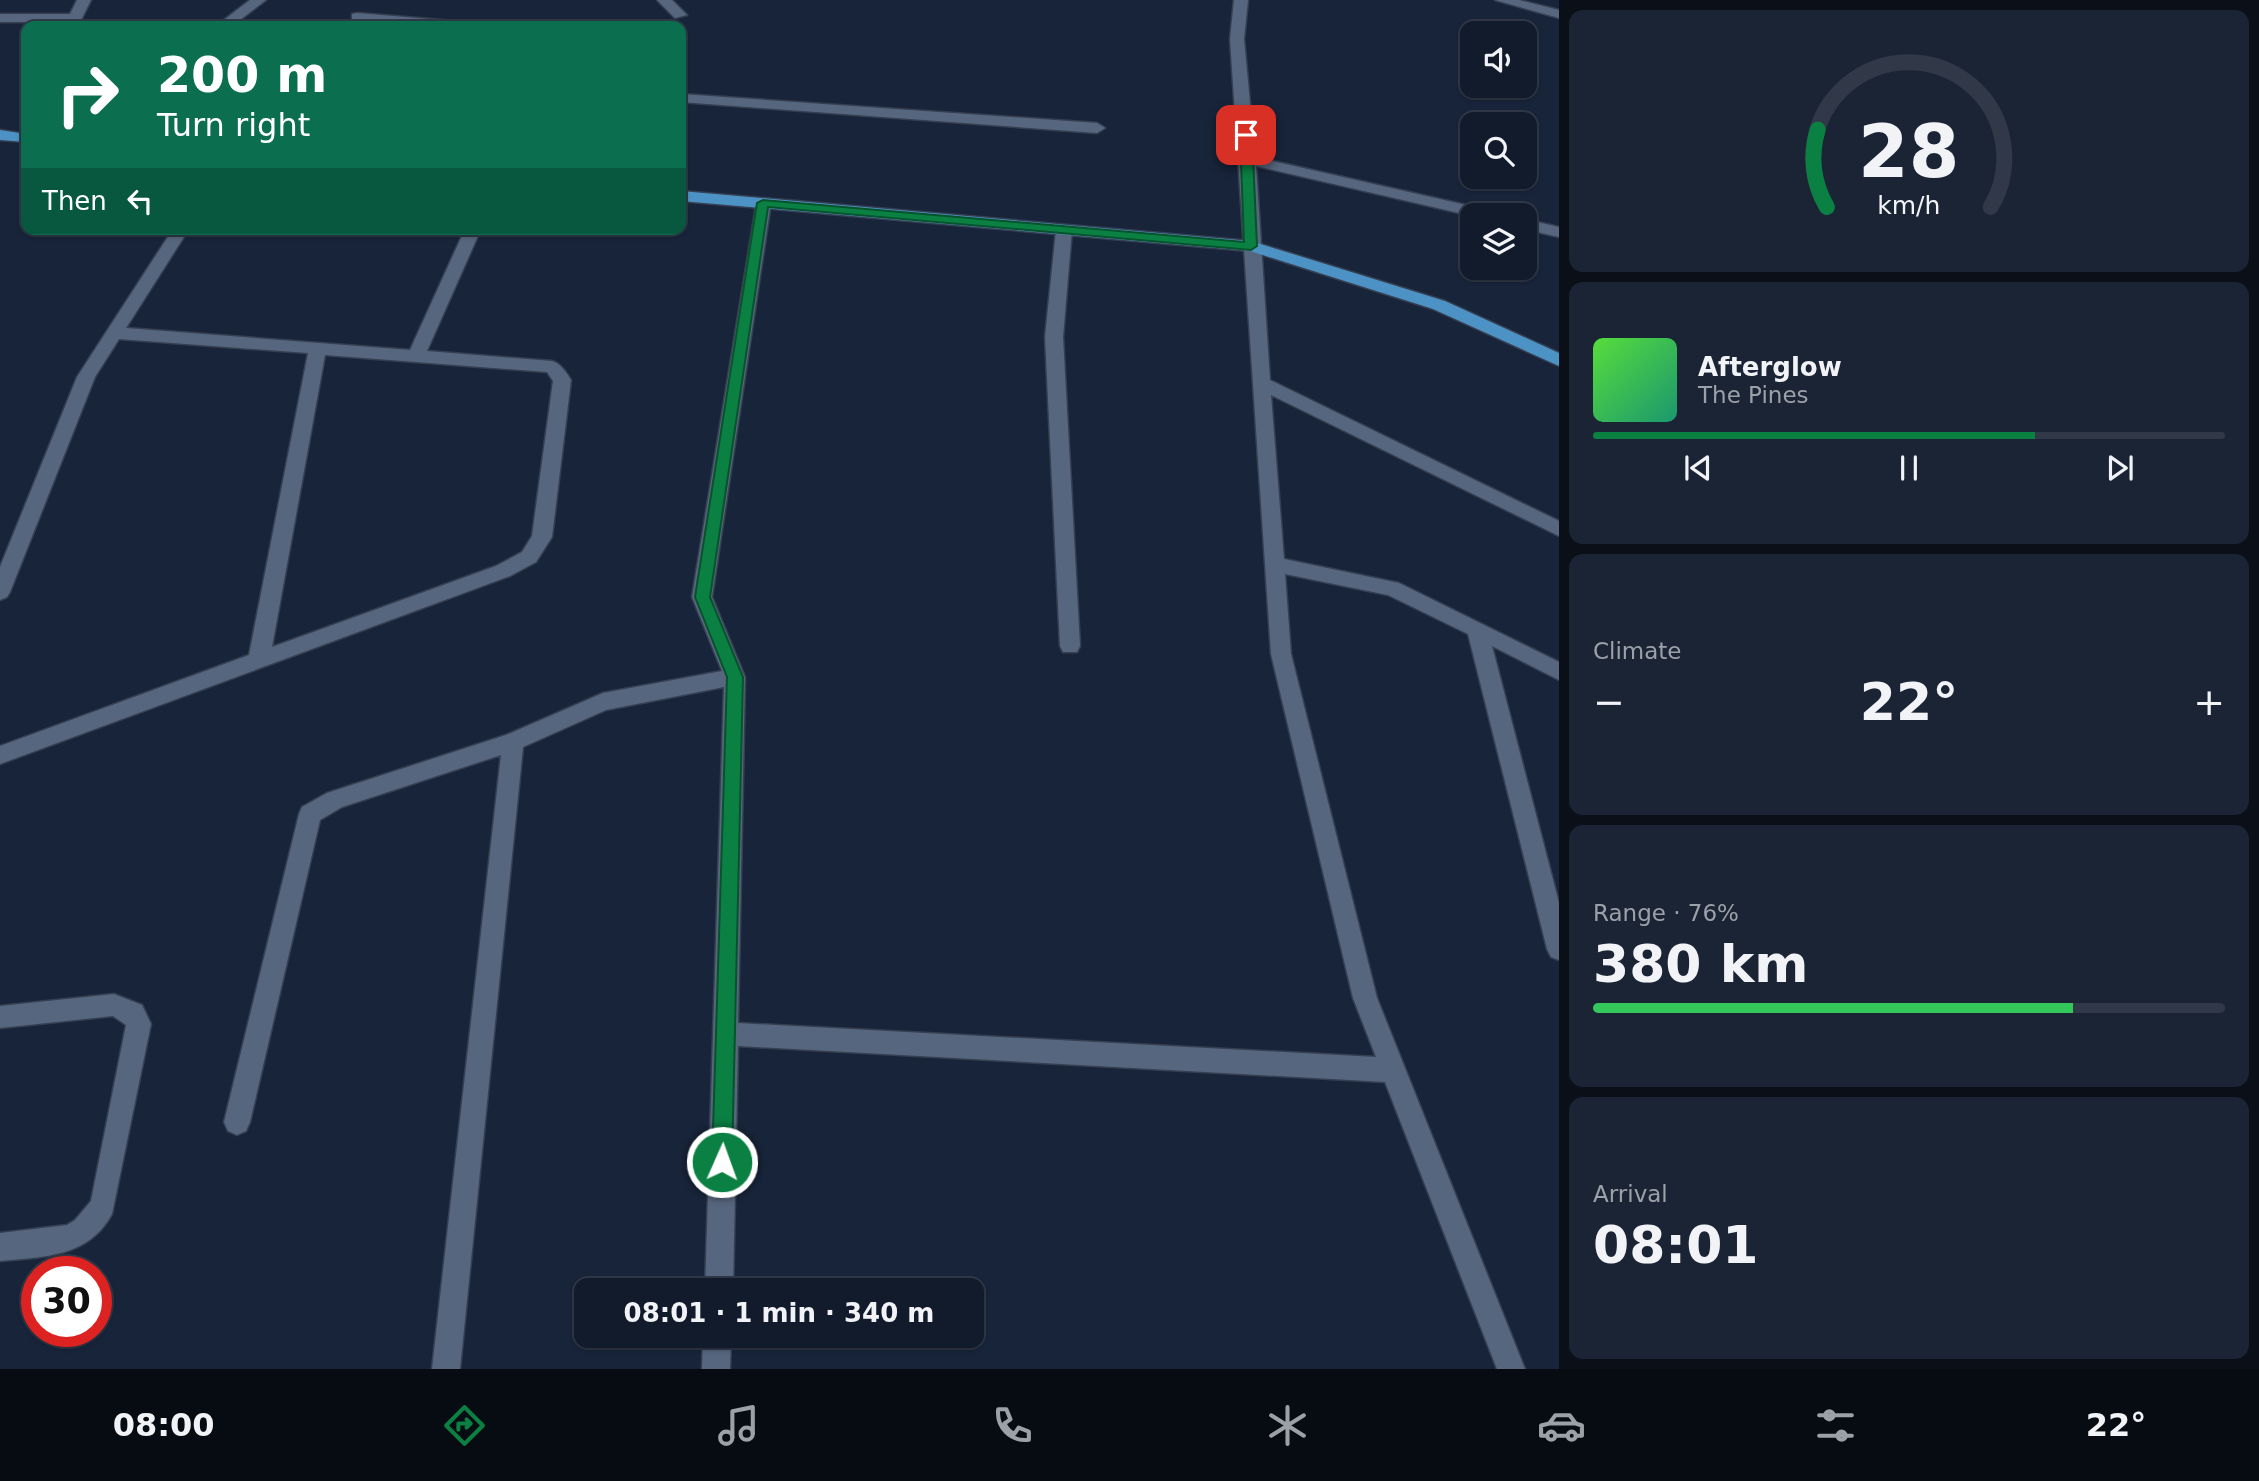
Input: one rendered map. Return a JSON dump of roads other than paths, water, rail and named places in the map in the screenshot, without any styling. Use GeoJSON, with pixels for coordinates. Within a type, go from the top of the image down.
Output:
{"type":"FeatureCollection","features":[{"type":"Feature","properties":{"kind":"main road"},"geometry":{"type":"LineString","coordinates":[[0,135],[21,137]]}},
{"type":"Feature","properties":{"kind":"main road"},"geometry":{"type":"LineString","coordinates":[[686,196],[1251,246],[1438,305],[1559,360]]}},
{"type":"Feature","properties":{"kind":"street"},"geometry":{"type":"LineString","coordinates":[[73,21],[84,0]]}},
{"type":"Feature","properties":{"kind":"street"},"geometry":{"type":"LineString","coordinates":[[230,21],[259,0]]}},
{"type":"Feature","properties":{"kind":"street"},"geometry":{"type":"LineString","coordinates":[[353,21],[371,0]]}},
{"type":"Feature","properties":{"kind":"street"},"geometry":{"type":"LineString","coordinates":[[664,0],[680,15]]}},
{"type":"Feature","properties":{"kind":"street"},"geometry":{"type":"LineString","coordinates":[[1241,0],[1237,38],[1248,160],[1251,246],[1281,654],[1365,998],[1511,1369]]}},
{"type":"Feature","properties":{"kind":"street"},"geometry":{"type":"LineString","coordinates":[[1502,0],[1559,14]]}},
{"type":"Feature","properties":{"kind":"street"},"geometry":{"type":"LineString","coordinates":[[0,18],[54,21]]}},
{"type":"Feature","properties":{"kind":"street"},"geometry":{"type":"LineString","coordinates":[[686,98],[1097,128]]}},
{"type":"Feature","properties":{"kind":"street"},"geometry":{"type":"LineString","coordinates":[[1248,160],[1460,209]]}},
{"type":"Feature","properties":{"kind":"street"},"geometry":{"type":"LineString","coordinates":[[719,1278],[735,677],[702,597],[763,203]]}},
{"type":"Feature","properties":{"kind":"street"},"geometry":{"type":"LineString","coordinates":[[1537,227],[1559,232]]}},
{"type":"Feature","properties":{"kind":"street"},"geometry":{"type":"LineString","coordinates":[[1064,230],[1054,337],[1070,646]]}},
{"type":"Feature","properties":{"kind":"street"},"geometry":{"type":"LineString","coordinates":[[0,592],[86,377],[177,235]]}},
{"type":"Feature","properties":{"kind":"street"},"geometry":{"type":"LineString","coordinates":[[416,356],[470,235]]}},
{"type":"Feature","properties":{"kind":"street"},"geometry":{"type":"LineString","coordinates":[[0,755],[503,571],[529,557],[542,537],[562,380],[552,367],[116,332]]}},
{"type":"Feature","properties":{"kind":"street"},"geometry":{"type":"LineString","coordinates":[[259,659],[318,347]]}},
{"type":"Feature","properties":{"kind":"street"},"geometry":{"type":"LineString","coordinates":[[1261,383],[1559,529]]}},
{"type":"Feature","properties":{"kind":"street"},"geometry":{"type":"LineString","coordinates":[[1275,565],[1392,588],[1559,672]]}},
{"type":"Feature","properties":{"kind":"street"},"geometry":{"type":"LineString","coordinates":[[1478,629],[1559,949]]}},
{"type":"Feature","properties":{"kind":"street"},"geometry":{"type":"LineString","coordinates":[[237,1122],[310,814],[335,800],[513,742],[603,702],[735,677]]}},
{"type":"Feature","properties":{"kind":"street"},"geometry":{"type":"LineString","coordinates":[[446,1369],[513,742]]}},
{"type":"Feature","properties":{"kind":"street"},"geometry":{"type":"LineString","coordinates":[[0,1017],[114,1005],[133,1013],[139,1024],[103,1205],[97,1219],[87,1230],[67,1240],[0,1247]]}},
{"type":"Feature","properties":{"kind":"street"},"geometry":{"type":"LineString","coordinates":[[726,1034],[1393,1070]]}},
{"type":"Feature","properties":{"kind":"street"},"geometry":{"type":"LineString","coordinates":[[716,1369],[717,1348]]}}]}
